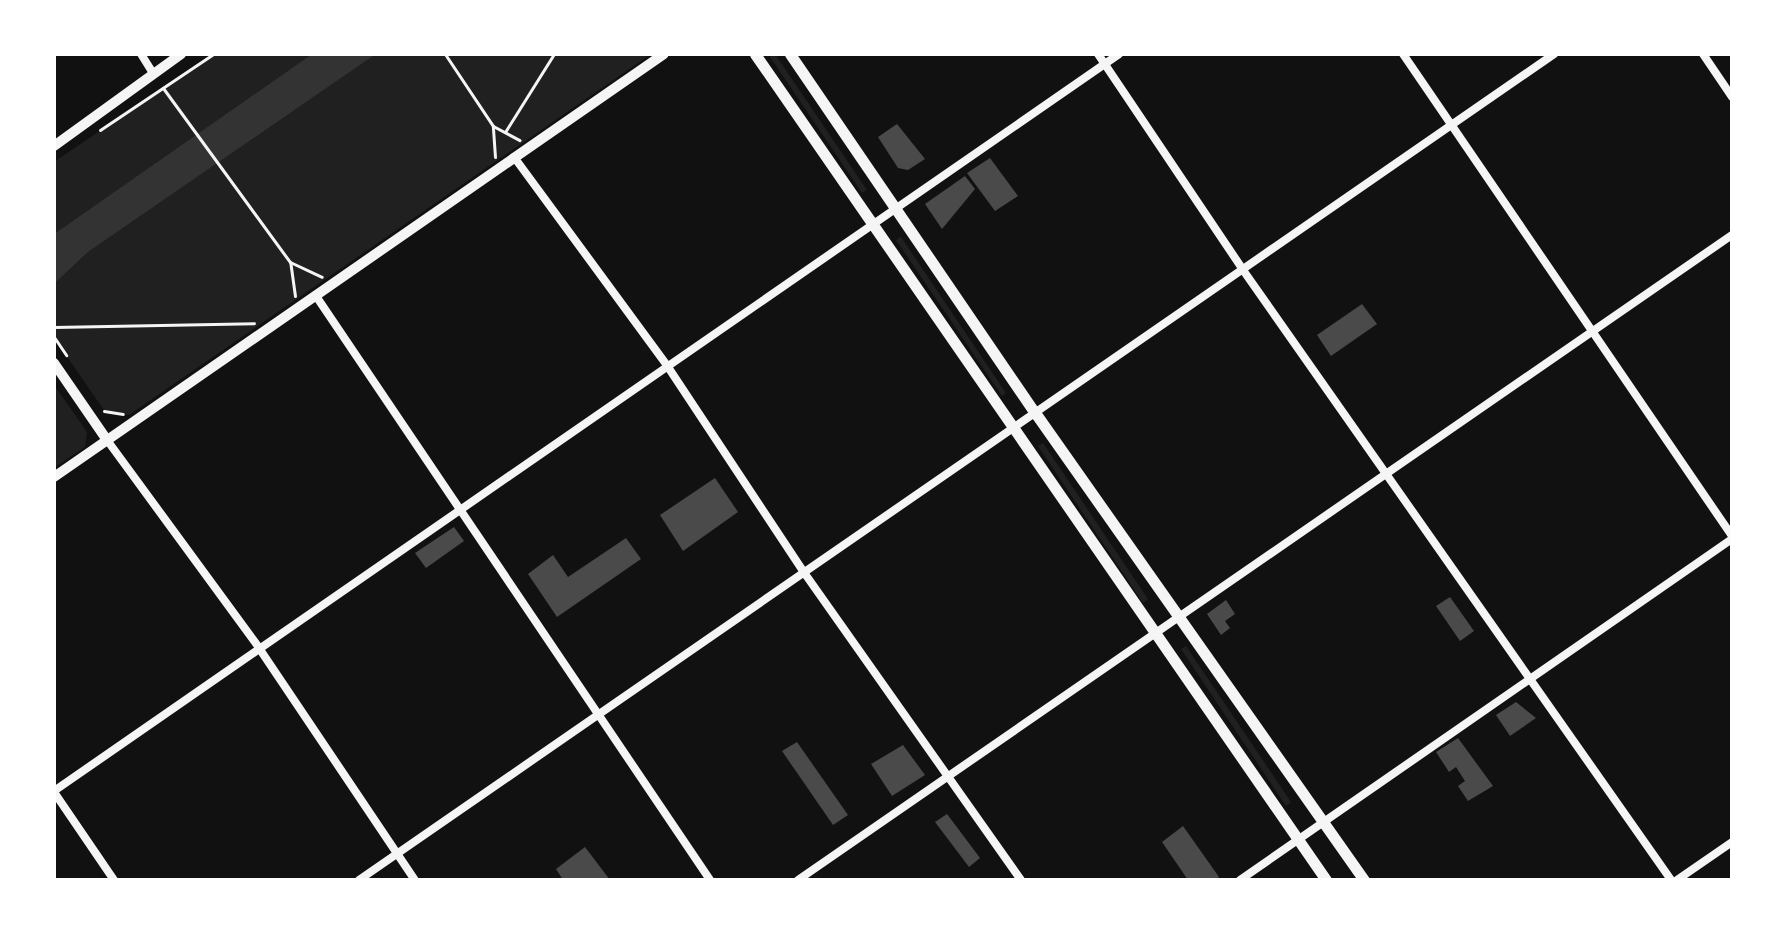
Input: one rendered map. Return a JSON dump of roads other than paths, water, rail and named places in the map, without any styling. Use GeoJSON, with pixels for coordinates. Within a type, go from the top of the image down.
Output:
{"type":"FeatureCollection","features":[{"type":"Feature","properties":{"kind":"main road"},"geometry":{"type":"LineString","coordinates":[[755,54],[1011,431],[1326,880]]}},
{"type":"Feature","properties":{"kind":"main road"},"geometry":{"type":"LineString","coordinates":[[790,54],[1036,414],[1364,880]]}},
{"type":"Feature","properties":{"kind":"street"},"geometry":{"type":"LineString","coordinates":[[141,54],[153,73]]}},
{"type":"Feature","properties":{"kind":"street"},"geometry":{"type":"LineString","coordinates":[[54,146],[181,54]]}},
{"type":"Feature","properties":{"kind":"street"},"geometry":{"type":"LineString","coordinates":[[54,477],[312,291],[511,153],[664,54]]}},
{"type":"Feature","properties":{"kind":"street"},"geometry":{"type":"LineString","coordinates":[[1098,54],[1243,270],[1671,880]]}},
{"type":"Feature","properties":{"kind":"street"},"geometry":{"type":"LineString","coordinates":[[114,880],[54,791],[1119,54]]}},
{"type":"Feature","properties":{"kind":"street"},"geometry":{"type":"LineString","coordinates":[[1240,880],[1732,538],[1403,54]]}},
{"type":"Feature","properties":{"kind":"street"},"geometry":{"type":"LineString","coordinates":[[359,880],[594,714],[1036,414],[1554,54]]}},
{"type":"Feature","properties":{"kind":"street"},"geometry":{"type":"LineString","coordinates":[[1703,54],[1732,97]]}},
{"type":"Feature","properties":{"kind":"street"},"geometry":{"type":"LineString","coordinates":[[511,153],[668,367],[803,571],[1021,880]]}},
{"type":"Feature","properties":{"kind":"street"},"geometry":{"type":"LineString","coordinates":[[798,880],[951,777],[1153,631],[1732,235]]}},
{"type":"Feature","properties":{"kind":"street"},"geometry":{"type":"LineString","coordinates":[[312,291],[461,509],[594,714],[710,880]]}},
{"type":"Feature","properties":{"kind":"street"},"geometry":{"type":"LineString","coordinates":[[54,363],[259,648],[415,880]]}},
{"type":"Feature","properties":{"kind":"street"},"geometry":{"type":"LineString","coordinates":[[1677,880],[1732,842]]}}]}
